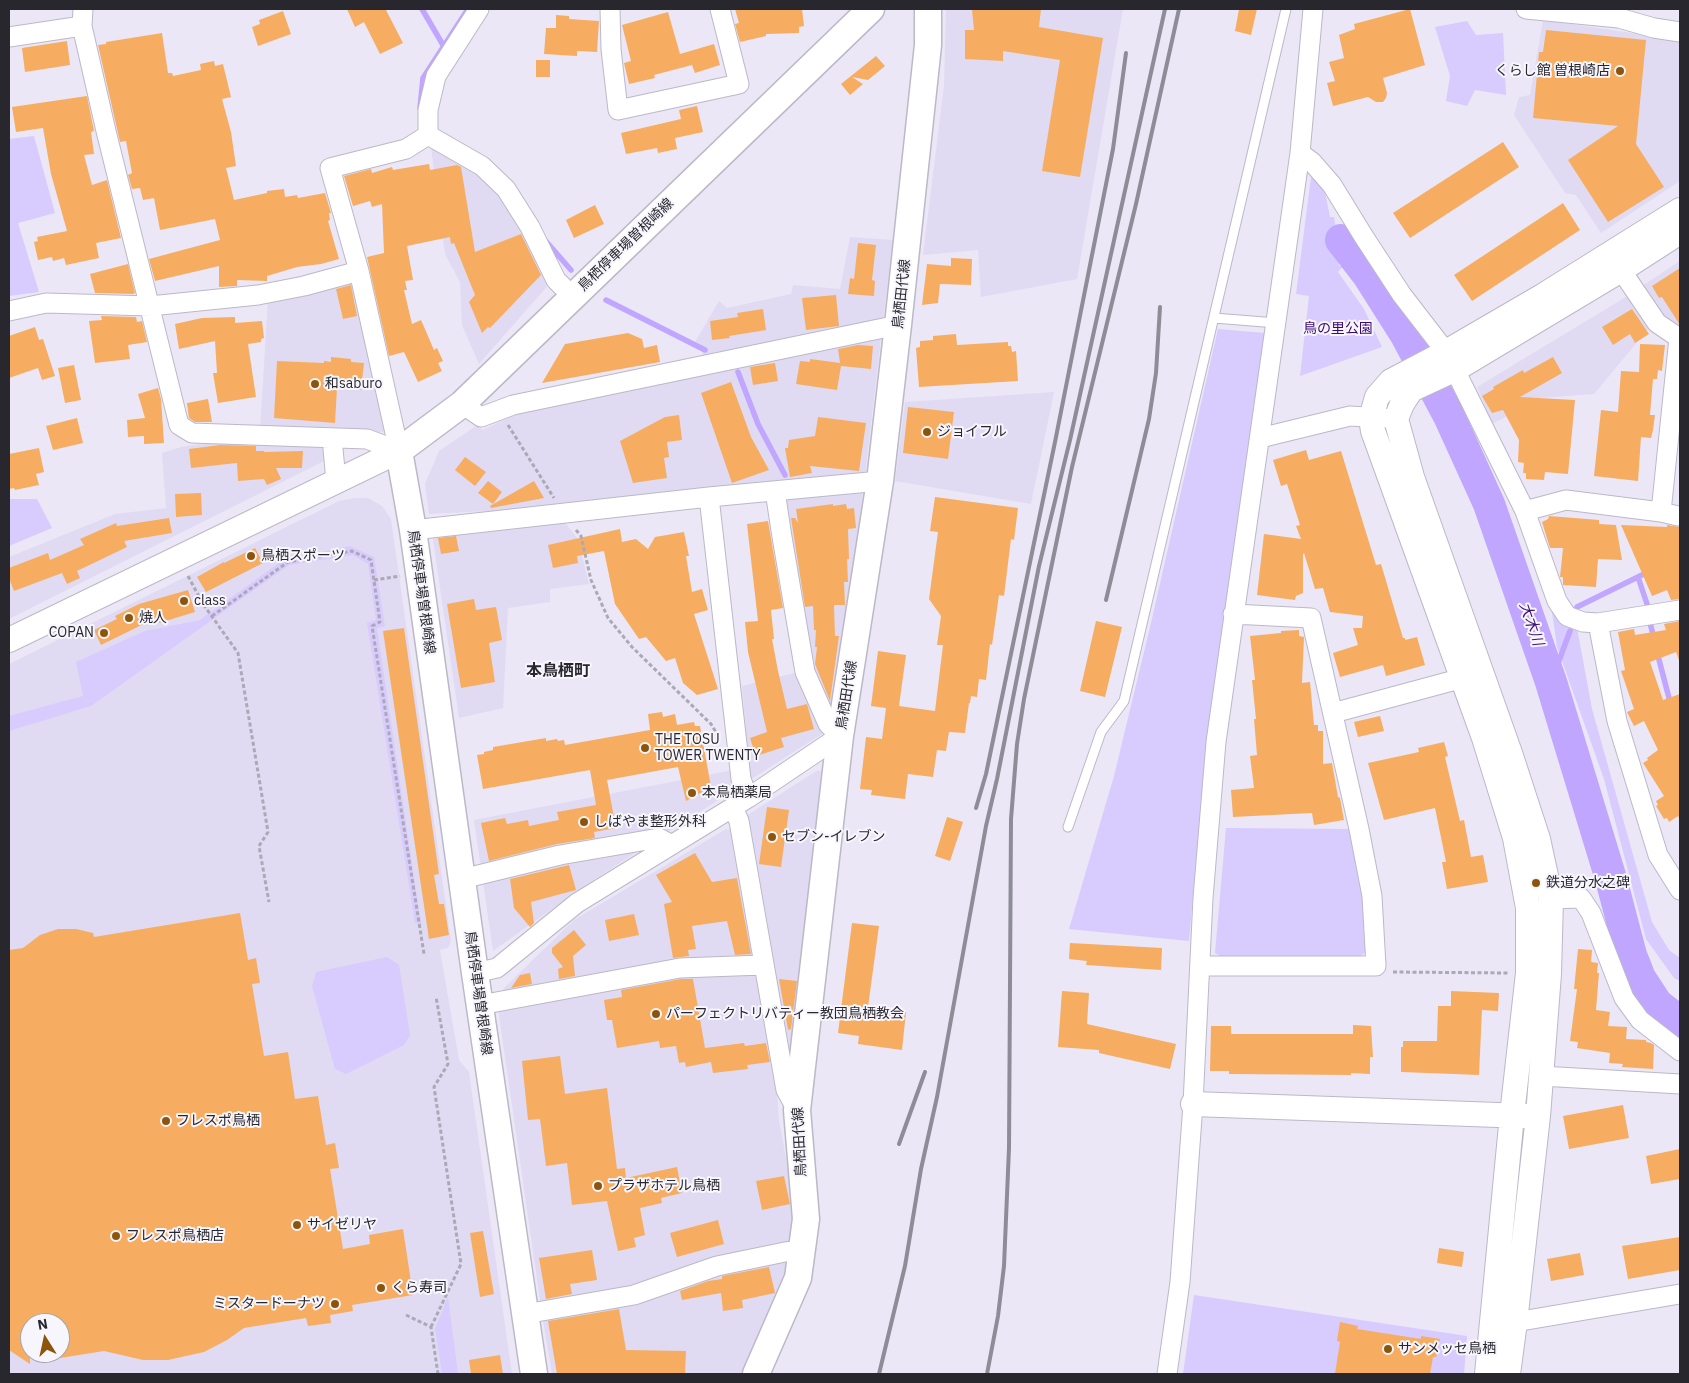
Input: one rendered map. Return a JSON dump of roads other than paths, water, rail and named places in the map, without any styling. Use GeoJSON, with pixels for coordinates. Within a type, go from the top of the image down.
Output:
{"type":"FeatureCollection","features":[{"type":"Feature","properties":{"kind":"main road","name":"鳥栖停車場曽根崎線"},"geometry":{"type":"LineString","coordinates":[[534,1374],[413,530],[399,451],[462,404],[872,9]]}},
{"type":"Feature","properties":{"kind":"main road","name":"鳥栖田代線"},"geometry":{"type":"LineString","coordinates":[[756,1374],[798,1278],[806,1219],[797,1110],[840,736],[880,481],[928,45],[928,9]]}},
{"type":"Feature","properties":{"kind":"street"},"geometry":{"type":"LineString","coordinates":[[428,135],[428,110],[436,76],[479,9]]}},
{"type":"Feature","properties":{"kind":"street"},"geometry":{"type":"LineString","coordinates":[[610,9],[611,49],[618,110],[739,84],[720,9]]}},
{"type":"Feature","properties":{"kind":"street"},"geometry":{"type":"LineString","coordinates":[[1167,1374],[1180,1282],[1193,1104],[1203,898],[1216,742],[1300,153],[1313,9]]}},
{"type":"Feature","properties":{"kind":"street"},"geometry":{"type":"LineString","coordinates":[[1526,9],[1620,18],[1654,28],[1680,32]]}},
{"type":"Feature","properties":{"kind":"street"},"geometry":{"type":"LineString","coordinates":[[9,37],[83,17],[106,131],[179,425],[192,433],[368,439],[399,451]]}},
{"type":"Feature","properties":{"kind":"street"},"geometry":{"type":"LineString","coordinates":[[399,451],[359,272],[330,168],[406,148],[428,135]]}},
{"type":"Feature","properties":{"kind":"street"},"geometry":{"type":"LineString","coordinates":[[428,135],[482,166],[506,189],[530,227],[556,280],[572,296]]}},
{"type":"Feature","properties":{"kind":"street"},"geometry":{"type":"LineString","coordinates":[[1300,153],[1312,162],[1332,186],[1402,295],[1451,361],[1525,511],[1556,601],[1567,616],[1583,622],[1598,623],[1680,610]]}},
{"type":"Feature","properties":{"kind":"street"},"geometry":{"type":"LineString","coordinates":[[1451,361],[1544,295],[1680,210]]}},
{"type":"Feature","properties":{"kind":"street"},"geometry":{"type":"LineString","coordinates":[[1508,1374],[1538,1116],[1551,899],[1538,839],[1510,753],[1471,676],[1373,431],[1371,418],[1377,397],[1391,381],[1407,382],[1451,361],[1621,270],[1680,232]]}},
{"type":"Feature","properties":{"kind":"street"},"geometry":{"type":"LineString","coordinates":[[1525,511],[1566,500],[1669,514],[1680,337],[1657,323],[1621,270]]}},
{"type":"Feature","properties":{"kind":"street"},"geometry":{"type":"LineString","coordinates":[[9,311],[46,303],[150,306],[258,295],[359,272]]}},
{"type":"Feature","properties":{"kind":"street"},"geometry":{"type":"LineString","coordinates":[[462,404],[481,417],[513,405],[898,325]]}},
{"type":"Feature","properties":{"kind":"street"},"geometry":{"type":"LineString","coordinates":[[1407,382],[1396,419],[1471,676],[1484,738],[1515,838],[1528,908],[1528,973],[1487,1374]]}},
{"type":"Feature","properties":{"kind":"street"},"geometry":{"type":"LineString","coordinates":[[1260,438],[1350,416],[1396,419]]}},
{"type":"Feature","properties":{"kind":"street"},"geometry":{"type":"LineString","coordinates":[[332,438],[336,481]]}},
{"type":"Feature","properties":{"kind":"street"},"geometry":{"type":"LineString","coordinates":[[9,640],[399,451]]}},
{"type":"Feature","properties":{"kind":"street"},"geometry":{"type":"LineString","coordinates":[[413,530],[709,497],[880,481]]}},
{"type":"Feature","properties":{"kind":"street"},"geometry":{"type":"LineString","coordinates":[[475,973],[497,968],[578,903],[740,803],[840,736],[828,724],[805,672],[776,491]]}},
{"type":"Feature","properties":{"kind":"street"},"geometry":{"type":"LineString","coordinates":[[709,497],[742,779],[739,820],[786,1090],[797,1110]]}},
{"type":"Feature","properties":{"kind":"street"},"geometry":{"type":"LineString","coordinates":[[1200,966],[1376,966],[1372,896],[1359,829],[1311,618],[1233,614]]}},
{"type":"Feature","properties":{"kind":"street"},"geometry":{"type":"LineString","coordinates":[[1598,623],[1617,721],[1658,855],[1680,890]]}},
{"type":"Feature","properties":{"kind":"street"},"geometry":{"type":"LineString","coordinates":[[1333,713],[1471,676]]}},
{"type":"Feature","properties":{"kind":"street"},"geometry":{"type":"LineString","coordinates":[[462,879],[560,855],[660,838],[672,845]]}},
{"type":"Feature","properties":{"kind":"street"},"geometry":{"type":"LineString","coordinates":[[1551,899],[1581,898],[1591,913],[1624,998],[1640,1020],[1680,1051]]}},
{"type":"Feature","properties":{"kind":"street"},"geometry":{"type":"LineString","coordinates":[[480,1005],[680,968],[763,965]]}},
{"type":"Feature","properties":{"kind":"street"},"geometry":{"type":"LineString","coordinates":[[1541,1076],[1680,1084]]}},
{"type":"Feature","properties":{"kind":"street"},"geometry":{"type":"LineString","coordinates":[[1193,1104],[1538,1116]]}},
{"type":"Feature","properties":{"kind":"street"},"geometry":{"type":"LineString","coordinates":[[525,1314],[634,1295],[718,1266],[802,1250]]}},
{"type":"Feature","properties":{"kind":"street"},"geometry":{"type":"LineString","coordinates":[[1515,1322],[1680,1294]]}},
{"type":"Feature","properties":{"kind":"lane"},"geometry":{"type":"LineString","coordinates":[[1068,827],[1100,732],[1124,701],[1286,9]]}},
{"type":"Feature","properties":{"kind":"lane"},"geometry":{"type":"LineString","coordinates":[[1214,318],[1276,323]]}},
{"type":"Feature","properties":{"kind":"waterway"},"geometry":{"type":"LineString","coordinates":[[422,9],[443,45]]}},
{"type":"Feature","properties":{"kind":"waterway"},"geometry":{"type":"LineString","coordinates":[[420,108],[423,78],[468,9]]}},
{"type":"Feature","properties":{"kind":"waterway"},"geometry":{"type":"LineString","coordinates":[[544,239],[571,270]]}},
{"type":"Feature","properties":{"kind":"waterway","name":"大木川"},"geometry":{"type":"LineString","coordinates":[[1341,240],[1368,275],[1406,335],[1449,416],[1489,504],[1551,682],[1611,879],[1631,955],[1640,978],[1657,1004],[1680,1022]]}},
{"type":"Feature","properties":{"kind":"waterway"},"geometry":{"type":"LineString","coordinates":[[606,300],[705,350]]}},
{"type":"Feature","properties":{"kind":"waterway"},"geometry":{"type":"LineString","coordinates":[[738,372],[758,424],[785,475]]}},
{"type":"Feature","properties":{"kind":"waterway"},"geometry":{"type":"LineString","coordinates":[[1577,607],[1648,572]]}},
{"type":"Feature","properties":{"kind":"waterway"},"geometry":{"type":"LineString","coordinates":[[1638,577],[1647,604]]}},
{"type":"Feature","properties":{"kind":"waterway"},"geometry":{"type":"LineString","coordinates":[[1650,623],[1654,638]]}},
{"type":"Feature","properties":{"kind":"waterway"},"geometry":{"type":"LineString","coordinates":[[1551,682],[1570,631]]}},
{"type":"Feature","properties":{"kind":"waterway"},"geometry":{"type":"LineString","coordinates":[[1657,652],[1672,703]]}},
{"type":"Feature","properties":{"kind":"railway"},"geometry":{"type":"LineString","coordinates":[[879,1374],[905,1266],[921,1169],[937,1097],[986,826],[1039,566],[1070,440],[1165,9]]}},
{"type":"Feature","properties":{"kind":"railway"},"geometry":{"type":"LineString","coordinates":[[987,1374],[998,1316],[1004,1266],[1009,1148],[1011,819],[1017,744],[1024,699],[1072,467],[1136,204],[1179,9]]}},
{"type":"Feature","properties":{"kind":"railway"},"geometry":{"type":"LineString","coordinates":[[976,808],[986,774],[1055,442],[1113,149],[1126,53]]}},
{"type":"Feature","properties":{"kind":"railway"},"geometry":{"type":"LineString","coordinates":[[1106,600],[1149,419],[1156,373],[1160,307]]}},
{"type":"Feature","properties":{"kind":"railway"},"geometry":{"type":"LineString","coordinates":[[899,1144],[925,1072]]}},
{"type":"Feature","properties":{"kind":"place","name":"くらし館 曽根崎店"},"geometry":{"type":"Point","coordinates":[1620,71]}},
{"type":"Feature","properties":{"kind":"place","name":"和saburo"},"geometry":{"type":"Point","coordinates":[315,384]}},
{"type":"Feature","properties":{"kind":"place","name":"ジョイフル"},"geometry":{"type":"Point","coordinates":[927,432]}},
{"type":"Feature","properties":{"kind":"place","name":"鳥栖スポーツ"},"geometry":{"type":"Point","coordinates":[251,556]}},
{"type":"Feature","properties":{"kind":"place","name":"class"},"geometry":{"type":"Point","coordinates":[184,601]}},
{"type":"Feature","properties":{"kind":"place","name":"焼人"},"geometry":{"type":"Point","coordinates":[129,618]}},
{"type":"Feature","properties":{"kind":"place","name":"COPAN"},"geometry":{"type":"Point","coordinates":[104,633]}},
{"type":"Feature","properties":{"kind":"place","name":"THE TOSU TOWER TWENTY"},"geometry":{"type":"Point","coordinates":[645,748]}},
{"type":"Feature","properties":{"kind":"place","name":"本鳥栖薬局"},"geometry":{"type":"Point","coordinates":[692,793]}},
{"type":"Feature","properties":{"kind":"place","name":"しばやま整形外科"},"geometry":{"type":"Point","coordinates":[584,822]}},
{"type":"Feature","properties":{"kind":"place","name":"セブン-イレブン"},"geometry":{"type":"Point","coordinates":[772,837]}},
{"type":"Feature","properties":{"kind":"place","name":"鉄道分水之碑"},"geometry":{"type":"Point","coordinates":[1536,883]}},
{"type":"Feature","properties":{"kind":"place","name":"パーフェクトリバティー教団鳥栖教会"},"geometry":{"type":"Point","coordinates":[656,1014]}},
{"type":"Feature","properties":{"kind":"place","name":"フレスポ鳥栖"},"geometry":{"type":"Point","coordinates":[166,1121]}},
{"type":"Feature","properties":{"kind":"place","name":"プラザホテル鳥栖"},"geometry":{"type":"Point","coordinates":[598,1186]}},
{"type":"Feature","properties":{"kind":"place","name":"サイゼリヤ"},"geometry":{"type":"Point","coordinates":[297,1225]}},
{"type":"Feature","properties":{"kind":"place","name":"フレスポ鳥栖店"},"geometry":{"type":"Point","coordinates":[116,1236]}},
{"type":"Feature","properties":{"kind":"place","name":"くら寿司"},"geometry":{"type":"Point","coordinates":[381,1288]}},
{"type":"Feature","properties":{"kind":"place","name":"ミスタードーナツ"},"geometry":{"type":"Point","coordinates":[335,1304]}},
{"type":"Feature","properties":{"kind":"place","name":"サンメッセ鳥栖"},"geometry":{"type":"Point","coordinates":[1388,1349]}},
{"type":"Feature","properties":{"kind":"district","name":"本鳥栖町"},"geometry":{"type":"Point","coordinates":[558,671]}},
{"type":"Feature","properties":{"kind":"park label","name":"鳥の里公園"},"geometry":{"type":"Point","coordinates":[1338,329]}}]}
